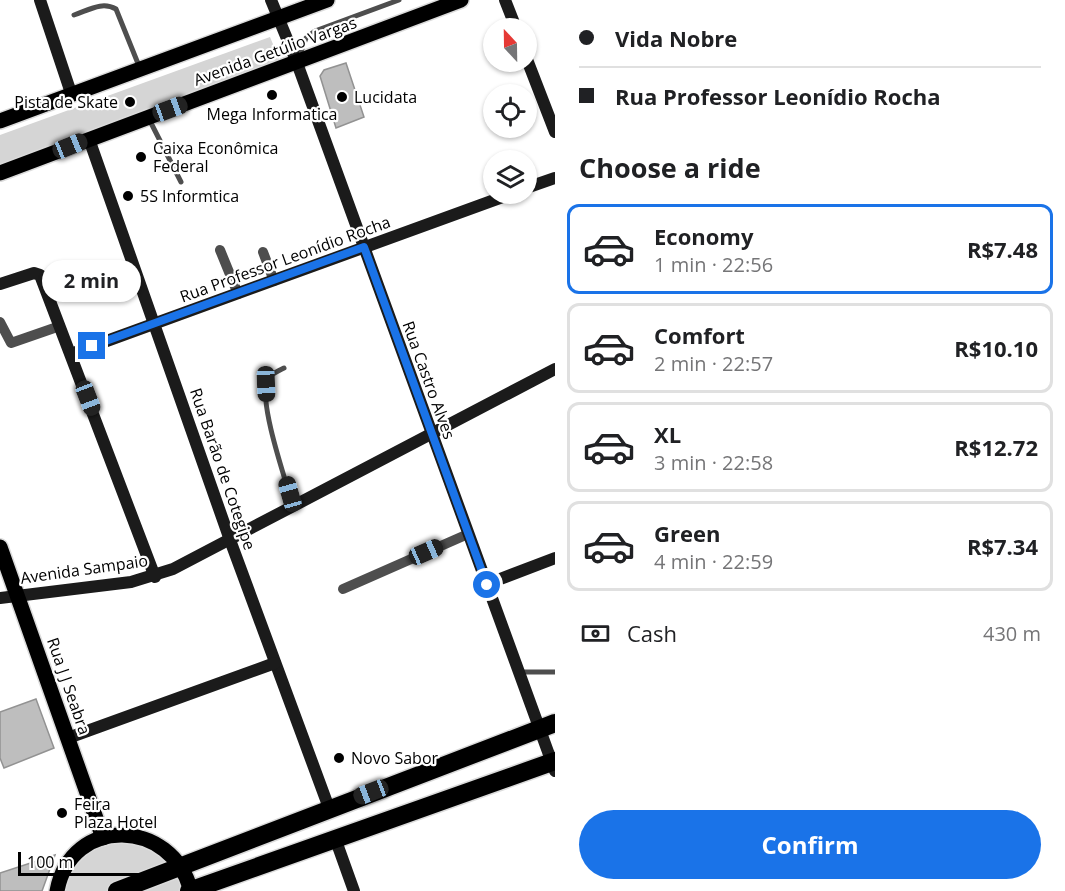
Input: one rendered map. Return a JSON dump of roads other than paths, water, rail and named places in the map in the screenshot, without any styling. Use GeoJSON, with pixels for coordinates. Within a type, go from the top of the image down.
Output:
{"type":"FeatureCollection","features":[{"type":"Feature","properties":{"kind":"highway"},"geometry":{"type":"LineString","coordinates":[[117,891],[548,726]]}},
{"type":"Feature","properties":{"kind":"highway"},"geometry":{"type":"LineString","coordinates":[[190,891],[335,838],[554,765]]}},
{"type":"Feature","properties":{"kind":"main road","name":"Avenida Getúlio Vargas"},"geometry":{"type":"LineString","coordinates":[[0,121],[327,0]]}},
{"type":"Feature","properties":{"kind":"main road","name":"Avenida Getúlio Vargas"},"geometry":{"type":"LineString","coordinates":[[0,173],[461,0]]}},
{"type":"Feature","properties":{"kind":"main road","name":"Rua J J Seabra"},"geometry":{"type":"LineString","coordinates":[[0,547],[103,838]]}},
{"type":"Feature","properties":{"kind":"main road"},"geometry":{"type":"LineString","coordinates":[[57,891],[71,860],[91,843],[103,838],[136,836],[165,848],[181,867],[190,891]]}},
{"type":"Feature","properties":{"kind":"street"},"geometry":{"type":"LineString","coordinates":[[40,0],[71,93]]}},
{"type":"Feature","properties":{"kind":"street","name":"Rua Castro Alves"},"geometry":{"type":"LineString","coordinates":[[271,0],[297,63],[519,672],[548,726],[554,765]]}},
{"type":"Feature","properties":{"kind":"street"},"geometry":{"type":"LineString","coordinates":[[505,0],[512,18]]}},
{"type":"Feature","properties":{"kind":"street"},"geometry":{"type":"LineString","coordinates":[[532,72],[555,132]]}},
{"type":"Feature","properties":{"kind":"street","name":"Rua Barão de Cotegipe"},"geometry":{"type":"LineString","coordinates":[[88,139],[156,324],[230,540],[329,808]]}},
{"type":"Feature","properties":{"kind":"street"},"geometry":{"type":"LineString","coordinates":[[537,184],[555,178]]}},
{"type":"Feature","properties":{"kind":"street","name":"Rua Professor Leonídio Rocha"},"geometry":{"type":"LineString","coordinates":[[71,354],[483,204]]}},
{"type":"Feature","properties":{"kind":"street"},"geometry":{"type":"LineString","coordinates":[[220,250],[238,294]]}},
{"type":"Feature","properties":{"kind":"street"},"geometry":{"type":"LineString","coordinates":[[263,252],[274,281]]}},
{"type":"Feature","properties":{"kind":"street"},"geometry":{"type":"LineString","coordinates":[[0,284],[34,273],[40,275],[155,577]]}},
{"type":"Feature","properties":{"kind":"street"},"geometry":{"type":"LineString","coordinates":[[0,322],[10,343],[60,326]]}},
{"type":"Feature","properties":{"kind":"street","name":"Avenida Sampaio"},"geometry":{"type":"LineString","coordinates":[[0,598],[100,587],[155,577],[555,369]]}},
{"type":"Feature","properties":{"kind":"street"},"geometry":{"type":"LineString","coordinates":[[343,589],[468,534]]}},
{"type":"Feature","properties":{"kind":"street"},"geometry":{"type":"LineString","coordinates":[[487,585],[555,558]]}},
{"type":"Feature","properties":{"kind":"street"},"geometry":{"type":"LineString","coordinates":[[68,738],[275,663]]}},
{"type":"Feature","properties":{"kind":"street"},"geometry":{"type":"LineString","coordinates":[[335,838],[354,891]]}},
{"type":"Feature","properties":{"kind":"lane"},"geometry":{"type":"LineString","coordinates":[[297,63],[306,38],[315,31],[399,0]]}},
{"type":"Feature","properties":{"kind":"lane"},"geometry":{"type":"LineString","coordinates":[[74,15],[98,6],[108,5],[116,9],[140,68]]}},
{"type":"Feature","properties":{"kind":"lane"},"geometry":{"type":"LineString","coordinates":[[149,117],[181,182]]}},
{"type":"Feature","properties":{"kind":"lane"},"geometry":{"type":"LineString","coordinates":[[284,369],[272,374],[266,384],[266,398],[269,420],[293,506]]}},
{"type":"Feature","properties":{"kind":"lane"},"geometry":{"type":"LineString","coordinates":[[519,672],[555,672]]}},
{"type":"Feature","properties":{"kind":"place","name":"Mega Informatica"},"geometry":{"type":"Point","coordinates":[272,95]}},
{"type":"Feature","properties":{"kind":"place","name":"Lucidata"},"geometry":{"type":"Point","coordinates":[342,97]}},
{"type":"Feature","properties":{"kind":"place","name":"Pista de Skate"},"geometry":{"type":"Point","coordinates":[130,102]}},
{"type":"Feature","properties":{"kind":"place","name":"Caixa Econômica Federal"},"geometry":{"type":"Point","coordinates":[141,157]}},
{"type":"Feature","properties":{"kind":"place","name":"5S Informtica"},"geometry":{"type":"Point","coordinates":[128,196]}},
{"type":"Feature","properties":{"kind":"place","name":"Novo Sabor"},"geometry":{"type":"Point","coordinates":[339,758]}},
{"type":"Feature","properties":{"kind":"place","name":"Feira Plaza Hotel"},"geometry":{"type":"Point","coordinates":[62,813]}}]}
